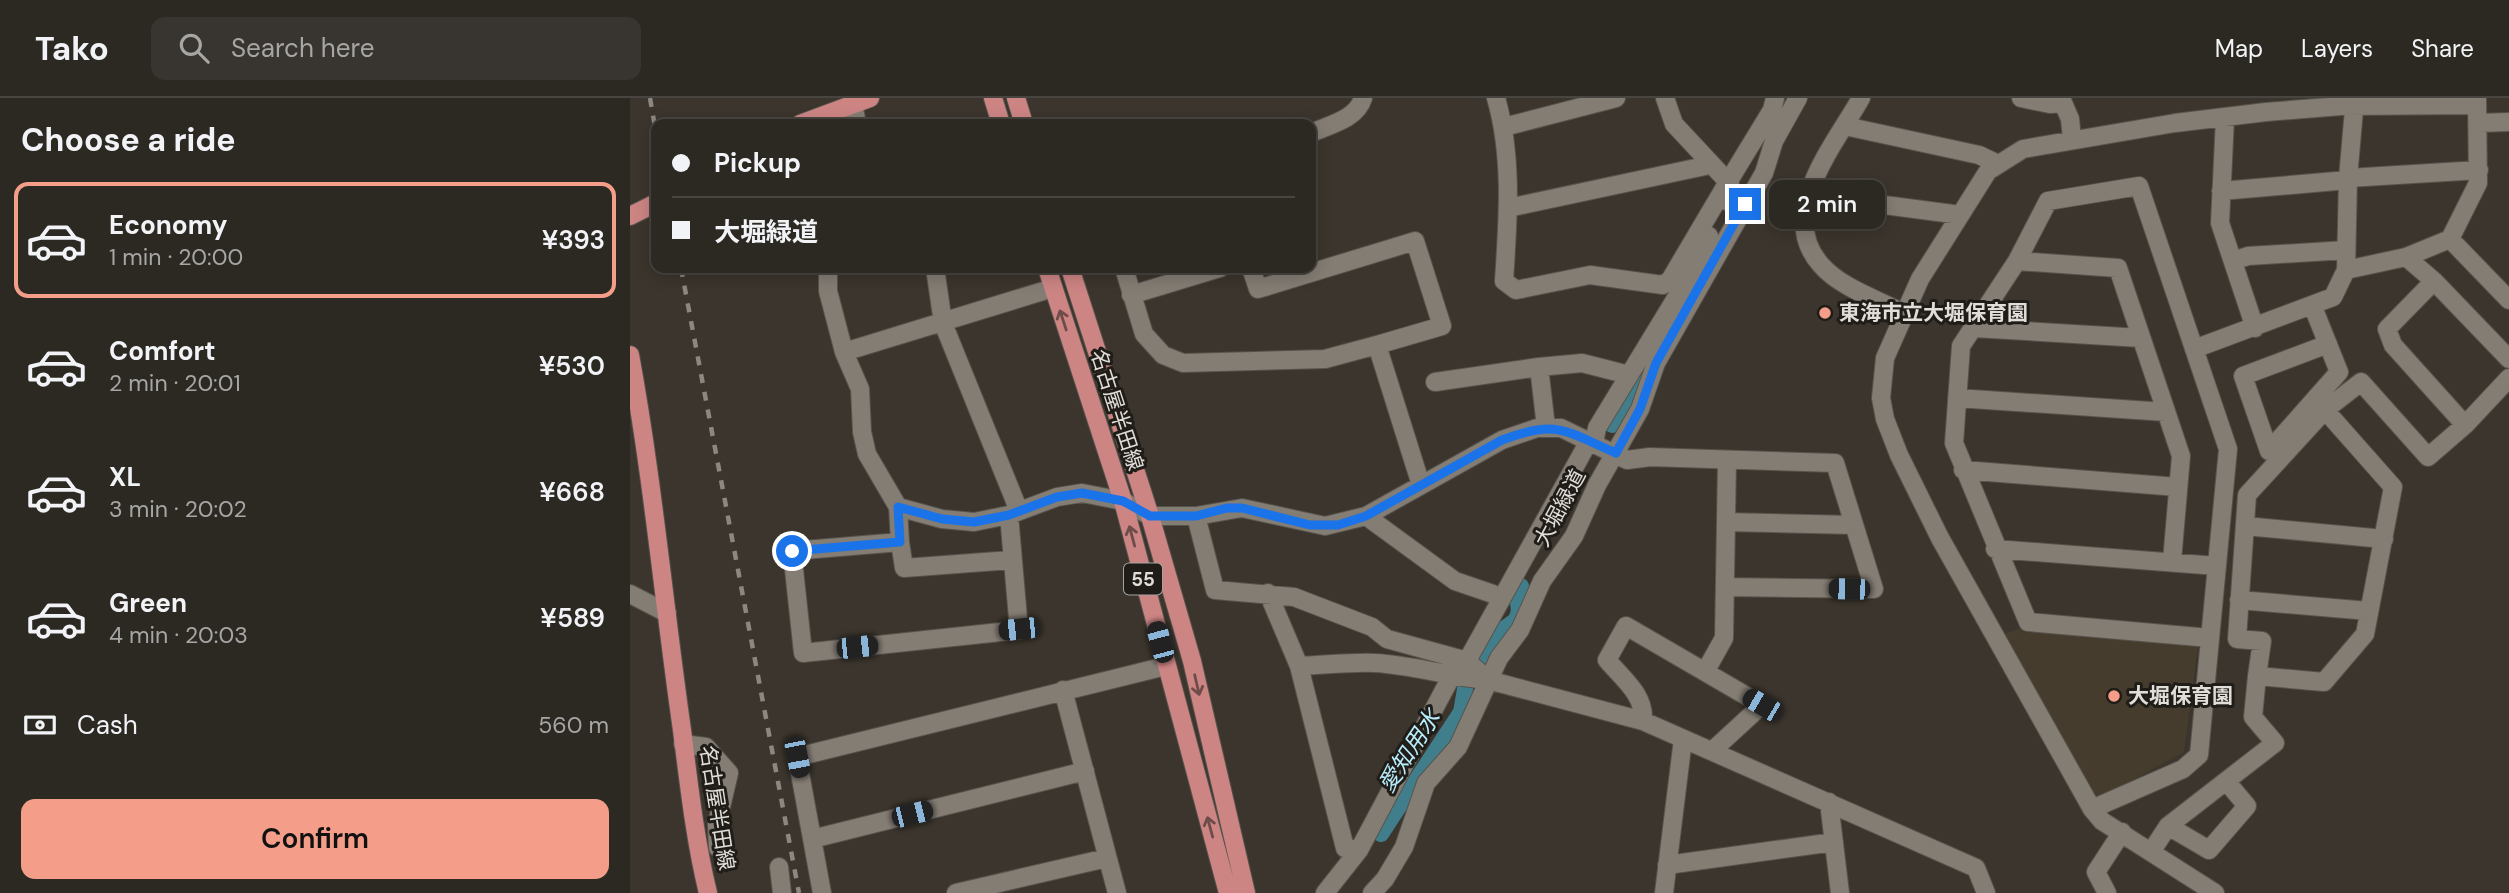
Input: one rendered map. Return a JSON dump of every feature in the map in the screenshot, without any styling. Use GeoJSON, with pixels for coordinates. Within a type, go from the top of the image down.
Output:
{"type":"FeatureCollection","features":[{"type":"Feature","properties":{"kind":"main road"},"geometry":{"type":"LineString","coordinates":[[993,98],[1000,119]]}},
{"type":"Feature","properties":{"kind":"main road"},"geometry":{"type":"LineString","coordinates":[[1016,98],[1022,119]]}},
{"type":"Feature","properties":{"kind":"main road"},"geometry":{"type":"LineString","coordinates":[[812,119],[859,99]]}},
{"type":"Feature","properties":{"kind":"main road"},"geometry":{"type":"LineString","coordinates":[[630,216],[651,206]]}},
{"type":"Feature","properties":{"kind":"main road","name":"名古屋半田線"},"geometry":{"type":"LineString","coordinates":[[1048,273],[1123,501],[1228,893]]}},
{"type":"Feature","properties":{"kind":"main road","name":"名古屋半田線"},"geometry":{"type":"LineString","coordinates":[[1072,273],[1150,516],[1192,662],[1246,893]]}},
{"type":"Feature","properties":{"kind":"main road","name":"名古屋半田線"},"geometry":{"type":"LineString","coordinates":[[630,355],[648,454],[699,859],[708,893]]}},
{"type":"Feature","properties":{"kind":"street"},"geometry":{"type":"LineString","coordinates":[[1316,131],[1351,115],[1360,108],[1363,98]]}},
{"type":"Feature","properties":{"kind":"street"},"geometry":{"type":"LineString","coordinates":[[1496,98],[1504,127],[1508,208],[1504,281],[1516,290],[1590,275],[1663,285],[1670,280],[1772,110],[1775,98]]}},
{"type":"Feature","properties":{"kind":"street"},"geometry":{"type":"LineString","coordinates":[[1504,127],[1616,98]]}},
{"type":"Feature","properties":{"kind":"street"},"geometry":{"type":"LineString","coordinates":[[1467,662],[1597,428],[1684,285],[1728,197],[1726,188],[1709,162],[1674,124],[1665,98]]}},
{"type":"Feature","properties":{"kind":"street","name":"大堀緑道"},"geometry":{"type":"LineString","coordinates":[[1372,893],[1385,879],[1404,847],[1426,783],[1458,747],[1499,658],[1520,630],[1542,581],[1574,536],[1640,409],[1658,359],[1764,173],[1774,141],[1798,98]]}},
{"type":"Feature","properties":{"kind":"street"},"geometry":{"type":"LineString","coordinates":[[1861,98],[1808,195],[1805,209],[1807,234],[1822,267],[1842,281],[1905,314]]}},
{"type":"Feature","properties":{"kind":"street"},"geometry":{"type":"LineString","coordinates":[[2021,98],[2050,104],[2062,100],[2072,139]]}},
{"type":"Feature","properties":{"kind":"street"},"geometry":{"type":"LineString","coordinates":[[857,119],[859,99]]}},
{"type":"Feature","properties":{"kind":"street"},"geometry":{"type":"LineString","coordinates":[[2194,349],[2314,307],[2333,297],[2346,270],[2348,179],[2355,102]]}},
{"type":"Feature","properties":{"kind":"street"},"geometry":{"type":"LineString","coordinates":[[2215,893],[2188,887],[2151,852],[2102,821],[2092,809],[1940,538],[1899,455],[1885,419],[1881,398],[1885,358],[1920,279],[1988,171],[2023,149],[2072,139],[2355,102],[2478,109],[2509,122]]}},
{"type":"Feature","properties":{"kind":"street"},"geometry":{"type":"LineString","coordinates":[[2346,270],[2406,257],[2449,239],[2475,193],[2479,170],[2478,109]]}},
{"type":"Feature","properties":{"kind":"street"},"geometry":{"type":"LineString","coordinates":[[2225,118],[2220,223],[2255,328]]}},
{"type":"Feature","properties":{"kind":"street"},"geometry":{"type":"LineString","coordinates":[[1845,126],[1979,155],[1998,164]]}},
{"type":"Feature","properties":{"kind":"street"},"geometry":{"type":"LineString","coordinates":[[1508,208],[1704,166],[1709,162]]}},
{"type":"Feature","properties":{"kind":"street"},"geometry":{"type":"LineString","coordinates":[[2221,191],[2479,170]]}},
{"type":"Feature","properties":{"kind":"street"},"geometry":{"type":"LineString","coordinates":[[2092,809],[2183,769],[2199,755],[2228,449],[2139,186],[2048,201],[2017,261],[1961,346],[1954,443],[1963,470],[2028,622],[2210,638]]}},
{"type":"Feature","properties":{"kind":"street"},"geometry":{"type":"LineString","coordinates":[[1808,195],[1910,207],[1953,214],[1958,218]]}},
{"type":"Feature","properties":{"kind":"street"},"geometry":{"type":"LineString","coordinates":[[2449,239],[2509,300]]}},
{"type":"Feature","properties":{"kind":"street"},"geometry":{"type":"LineString","coordinates":[[1125,273],[1139,326],[1149,342],[1163,355],[1183,363],[1325,359],[1442,326],[1415,241],[1316,271]]}},
{"type":"Feature","properties":{"kind":"street"},"geometry":{"type":"LineString","coordinates":[[2233,261],[2248,256],[2346,250]]}},
{"type":"Feature","properties":{"kind":"street"},"geometry":{"type":"LineString","coordinates":[[2406,257],[2434,281],[2509,359]]}},
{"type":"Feature","properties":{"kind":"street"},"geometry":{"type":"LineString","coordinates":[[2017,261],[2118,268],[2181,456],[2172,561]]}},
{"type":"Feature","properties":{"kind":"street"},"geometry":{"type":"LineString","coordinates":[[828,273],[828,291],[844,352],[860,388],[862,432],[867,454],[898,507],[904,568],[1011,560]]}},
{"type":"Feature","properties":{"kind":"street"},"geometry":{"type":"LineString","coordinates":[[900,542],[792,551],[803,653],[1019,629],[1011,560],[1014,513],[943,323],[936,273]]}},
{"type":"Feature","properties":{"kind":"street"},"geometry":{"type":"LineString","coordinates":[[1131,295],[1204,273]]}},
{"type":"Feature","properties":{"kind":"street"},"geometry":{"type":"LineString","coordinates":[[1253,273],[1258,289],[1310,273]]}},
{"type":"Feature","properties":{"kind":"street"},"geometry":{"type":"LineString","coordinates":[[2434,281],[2386,329],[2393,345],[2465,425]]}},
{"type":"Feature","properties":{"kind":"street"},"geometry":{"type":"LineString","coordinates":[[844,352],[1053,288]]}},
{"type":"Feature","properties":{"kind":"street"},"geometry":{"type":"LineString","coordinates":[[2314,307],[2339,372],[2269,451],[2243,376],[2328,344]]}},
{"type":"Feature","properties":{"kind":"street"},"geometry":{"type":"LineString","coordinates":[[1974,328],[2141,338]]}},
{"type":"Feature","properties":{"kind":"street"},"geometry":{"type":"LineString","coordinates":[[1377,345],[1421,485]]}},
{"type":"Feature","properties":{"kind":"street"},"geometry":{"type":"LineString","coordinates":[[1435,382],[1583,363],[1629,375]]}},
{"type":"Feature","properties":{"kind":"street"},"geometry":{"type":"LineString","coordinates":[[1539,367],[1546,427]]}},
{"type":"Feature","properties":{"kind":"street"},"geometry":{"type":"LineString","coordinates":[[2151,852],[2168,826],[2275,743],[2253,716],[2262,641],[2237,639],[2247,495],[2325,410],[2361,382],[2428,457],[2465,425],[2509,377]]}},
{"type":"Feature","properties":{"kind":"street"},"geometry":{"type":"LineString","coordinates":[[1957,398],[2166,412]]}},
{"type":"Feature","properties":{"kind":"street"},"geometry":{"type":"LineString","coordinates":[[2257,676],[2323,681],[2365,634],[2393,487],[2325,410]]}},
{"type":"Feature","properties":{"kind":"street"},"geometry":{"type":"LineString","coordinates":[[898,507],[952,520],[974,522],[1014,513],[1057,497],[1082,493],[1123,501],[1150,516],[1196,516],[1227,508],[1242,508],[1325,526],[1366,516],[1502,440],[1546,427],[1561,428],[1627,460],[1637,461],[1650,457],[1835,463],[1874,589],[1725,587]]}},
{"type":"Feature","properties":{"kind":"street"},"geometry":{"type":"LineString","coordinates":[[1705,672],[1724,638],[1727,461]]}},
{"type":"Feature","properties":{"kind":"street"},"geometry":{"type":"LineString","coordinates":[[1963,470],[2178,487]]}},
{"type":"Feature","properties":{"kind":"street"},"geometry":{"type":"LineString","coordinates":[[1196,516],[1215,590],[1294,597],[1372,627],[1387,639],[1467,662],[1488,680]]}},
{"type":"Feature","properties":{"kind":"street"},"geometry":{"type":"LineString","coordinates":[[1366,516],[1455,581],[1493,594]]}},
{"type":"Feature","properties":{"kind":"street"},"geometry":{"type":"LineString","coordinates":[[1726,522],[1854,525]]}},
{"type":"Feature","properties":{"kind":"street"},"geometry":{"type":"LineString","coordinates":[[2245,526],[2384,539]]}},
{"type":"Feature","properties":{"kind":"street"},"geometry":{"type":"LineString","coordinates":[[1995,548],[2217,566]]}},
{"type":"Feature","properties":{"kind":"street"},"geometry":{"type":"LineString","coordinates":[[1268,593],[1298,666],[1345,848],[1359,850]]}},
{"type":"Feature","properties":{"kind":"street"},"geometry":{"type":"LineString","coordinates":[[630,594],[667,614]]}},
{"type":"Feature","properties":{"kind":"street"},"geometry":{"type":"LineString","coordinates":[[2239,600],[2369,611]]}},
{"type":"Feature","properties":{"kind":"street"},"geometry":{"type":"LineString","coordinates":[[1643,721],[1644,708],[1637,695],[1606,660],[1626,626],[1762,705],[1712,751]]}},
{"type":"Feature","properties":{"kind":"street"},"geometry":{"type":"LineString","coordinates":[[1298,666],[1374,663],[1434,670],[1451,677],[1488,680],[1643,721],[1976,868],[1986,893]]}},
{"type":"Feature","properties":{"kind":"street"},"geometry":{"type":"LineString","coordinates":[[822,893],[797,757],[1166,666]]}},
{"type":"Feature","properties":{"kind":"street"},"geometry":{"type":"LineString","coordinates":[[1325,893],[1359,850],[1451,677]]}},
{"type":"Feature","properties":{"kind":"street"},"geometry":{"type":"LineString","coordinates":[[1063,690],[1117,893]]}},
{"type":"Feature","properties":{"kind":"street"},"geometry":{"type":"LineString","coordinates":[[1664,893],[1683,739]]}},
{"type":"Feature","properties":{"kind":"street"},"geometry":{"type":"LineString","coordinates":[[684,744],[706,747],[729,773],[717,824],[719,848]]}},
{"type":"Feature","properties":{"kind":"street"},"geometry":{"type":"LineString","coordinates":[[812,839],[1085,771]]}},
{"type":"Feature","properties":{"kind":"street"},"geometry":{"type":"LineString","coordinates":[[2168,826],[2209,850],[2247,806],[2227,780]]}},
{"type":"Feature","properties":{"kind":"street"},"geometry":{"type":"LineString","coordinates":[[1829,802],[1840,893]]}},
{"type":"Feature","properties":{"kind":"street"},"geometry":{"type":"LineString","coordinates":[[2107,893],[2096,872],[2122,832]]}},
{"type":"Feature","properties":{"kind":"street"},"geometry":{"type":"LineString","coordinates":[[1667,865],[1834,842]]}},
{"type":"Feature","properties":{"kind":"street"},"geometry":{"type":"LineString","coordinates":[[956,893],[1107,858]]}},
{"type":"Feature","properties":{"kind":"street"},"geometry":{"type":"LineString","coordinates":[[779,867],[782,893]]}},
{"type":"Feature","properties":{"kind":"shaded area","name":"大堀保育園"},"geometry":{"type":"Polygon","coordinates":[[[2023,627],[2199,640],[2184,752],[2097,799],[2001,635],[2023,627]]]}},
{"type":"Feature","properties":{"kind":"waterway","name":"愛知用水"},"geometry":{"type":"LineString","coordinates":[[1612,425],[1654,355]]}},
{"type":"Feature","properties":{"kind":"waterway","name":"愛知用水"},"geometry":{"type":"LineString","coordinates":[[1481,660],[1494,636],[1516,620],[1519,611],[1517,595],[1521,586]]}},
{"type":"Feature","properties":{"kind":"waterway","name":"愛知用水"},"geometry":{"type":"LineString","coordinates":[[1381,834],[1461,712],[1465,689]]}},
{"type":"Feature","properties":{"kind":"railway"},"geometry":{"type":"LineString","coordinates":[[650,98],[654,119]]}},
{"type":"Feature","properties":{"kind":"railway"},"geometry":{"type":"LineString","coordinates":[[682,273],[799,893]]}},
{"type":"Feature","properties":{"kind":"place","name":"東海市立大堀保育園"},"geometry":{"type":"Point","coordinates":[1825,313]}},
{"type":"Feature","properties":{"kind":"place","name":"大堀保育園"},"geometry":{"type":"Point","coordinates":[2114,696]}},
{"type":"Feature","properties":{"kind":"route"},"geometry":{"type":"LineString","coordinates":[[792,551],[900,542],[898,507],[942,519],[974,522],[1009,515],[1057,497],[1082,493],[1123,501],[1150,516],[1196,516],[1227,508],[1242,508],[1310,525],[1338,525],[1366,516],[1502,440],[1536,428],[1561,428],[1616,453],[1640,409],[1645,388],[1656,363],[1745,204]]}}]}
